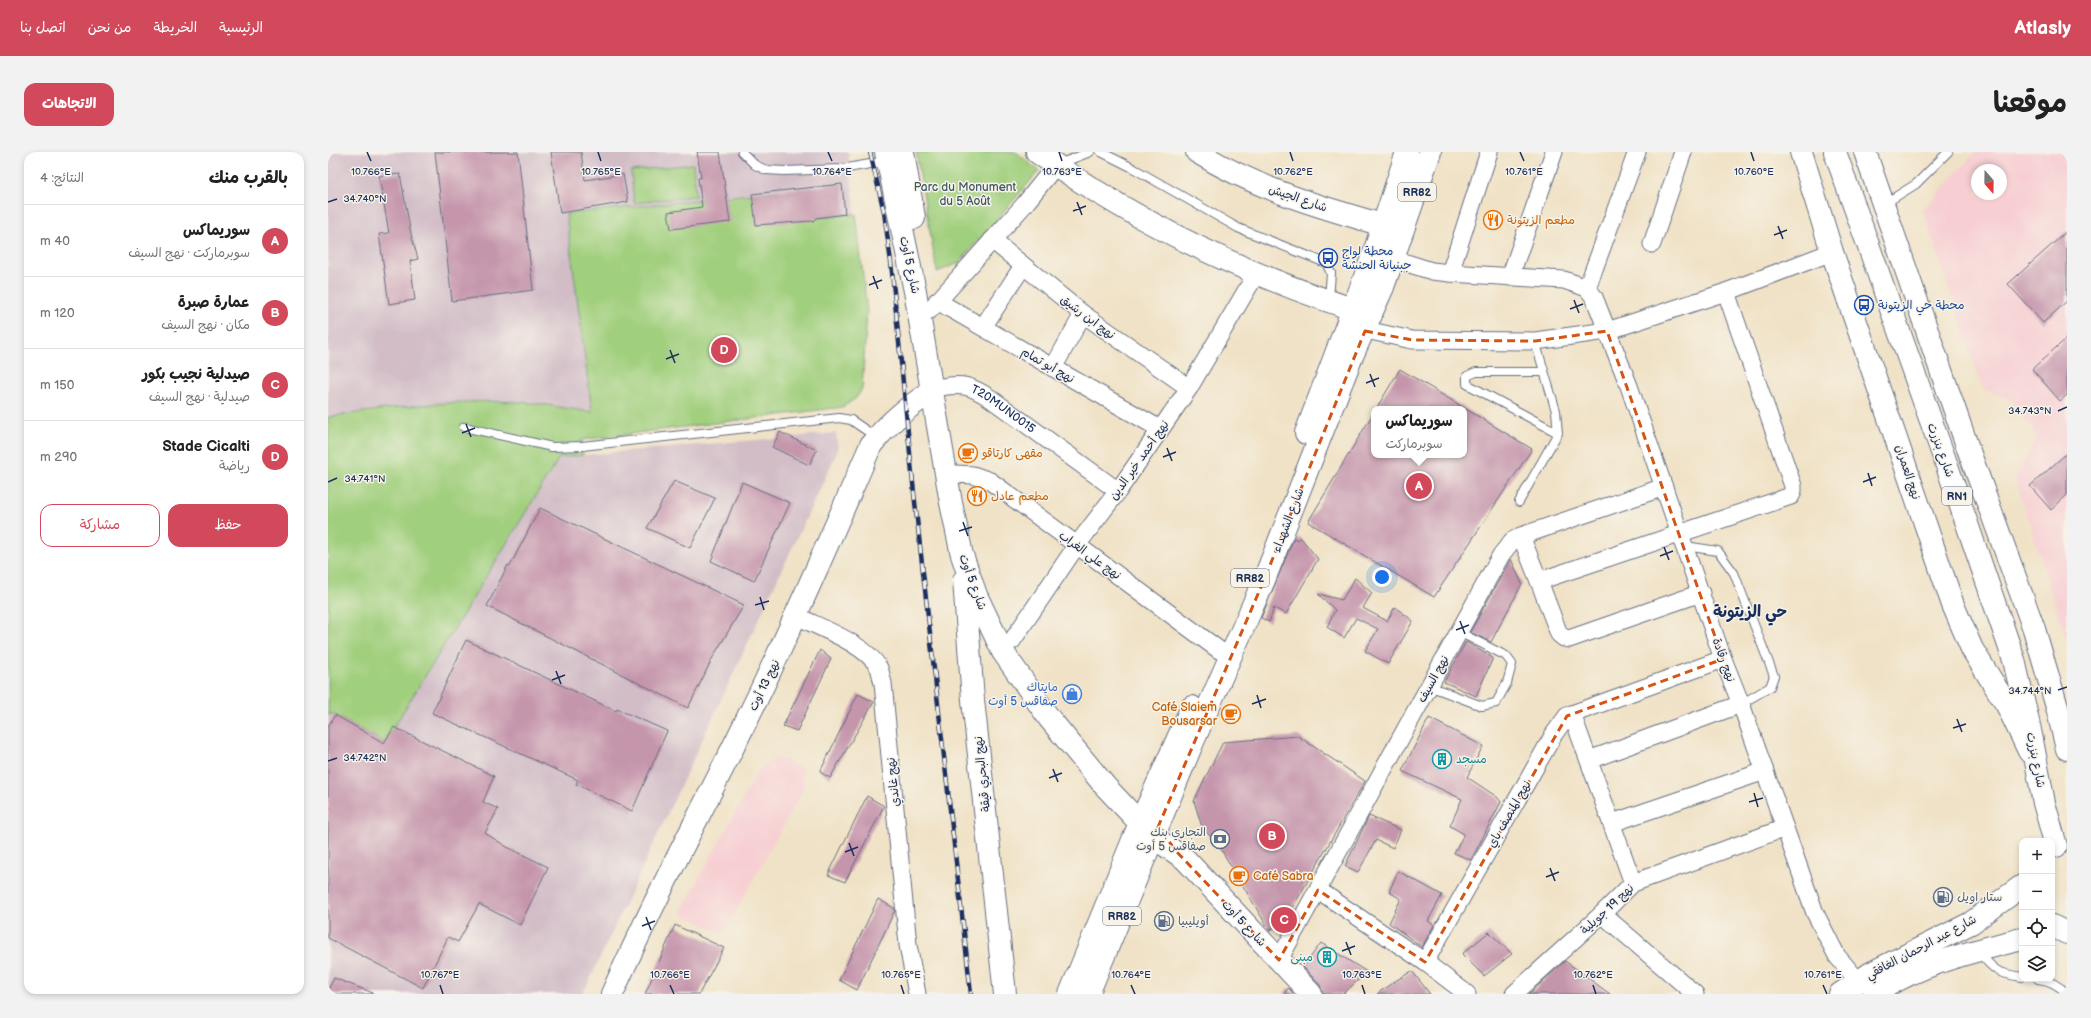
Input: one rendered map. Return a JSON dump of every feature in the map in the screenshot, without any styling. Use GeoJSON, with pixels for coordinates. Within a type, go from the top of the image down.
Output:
{"type":"FeatureCollection","features":[{"type":"Feature","properties":{"kind":"main road"},"geometry":{"type":"LineString","coordinates":[[1038,152],[1056,165],[1175,236],[1256,274],[1329,300],[1358,320]]}},
{"type":"Feature","properties":{"kind":"main road","name":"شارع الجيش"},"geometry":{"type":"LineString","coordinates":[[1197,152],[1259,185],[1301,201],[1404,231]]}},
{"type":"Feature","properties":{"kind":"main road","name":"شارع الشهداء"},"geometry":{"type":"LineString","coordinates":[[1384,256],[1382,225],[1407,152]]}},
{"type":"Feature","properties":{"kind":"main road","name":"شارع الشهداء"},"geometry":{"type":"LineString","coordinates":[[1070,994],[1149,825],[1225,653],[1264,580],[1352,356],[1358,320],[1384,256],[1404,231],[1430,152]]}},
{"type":"Feature","properties":{"kind":"main road","name":"نهج العمران"},"geometry":{"type":"LineString","coordinates":[[1801,152],[1832,252],[1944,578],[1972,649],[2022,732],[2041,780]]}},
{"type":"Feature","properties":{"kind":"main road","name":"شارع بنزرت"},"geometry":{"type":"LineString","coordinates":[[1835,152],[1946,463],[2014,660],[2041,780],[2044,802],[2058,845]]}},
{"type":"Feature","properties":{"kind":"main road","name":"RN1"},"geometry":{"type":"LineString","coordinates":[[1868,153],[1883,204],[1970,454],[2034,629],[2057,707],[2067,749]]}},
{"type":"Feature","properties":{"kind":"main road","name":"شارع 5 أوت"},"geometry":{"type":"LineString","coordinates":[[892,155],[933,306],[936,389],[951,502],[962,554],[976,595],[1002,652],[1024,685],[1076,751],[1177,852],[1311,994]]}},
{"type":"Feature","properties":{"kind":"main road","name":"شارع 5 أوت"},"geometry":{"type":"LineString","coordinates":[[892,155],[915,291],[973,554],[1012,641],[1034,675],[1149,825]]}},
{"type":"Feature","properties":{"kind":"main road","name":"نهج 13 أوت"},"geometry":{"type":"LineString","coordinates":[[612,994],[674,862],[748,718],[797,616],[871,445],[906,408],[936,389]]}},
{"type":"Feature","properties":{"kind":"main road","name":"نهج البحري قيقة"},"geometry":{"type":"LineString","coordinates":[[962,554],[973,700],[1005,994]]}},
{"type":"Feature","properties":{"kind":"main road","name":"شارع الشهداء"},"geometry":{"type":"LineString","coordinates":[[1088,994],[1149,825]]}},
{"type":"Feature","properties":{"kind":"main road","name":"شارع عبد الرحمان الغافقي"},"geometry":{"type":"LineString","coordinates":[[1874,990],[1871,973],[1971,923],[2019,888]]}},
{"type":"Feature","properties":{"kind":"main road","name":"شارع عبد الرحمان الغافقي"},"geometry":{"type":"LineString","coordinates":[[1840,994],[1874,990],[1920,969],[1977,950],[2019,940]]}},
{"type":"Feature","properties":{"kind":"street"},"geometry":{"type":"LineString","coordinates":[[1450,273],[1489,152]]}},
{"type":"Feature","properties":{"kind":"street"},"geometry":{"type":"LineString","coordinates":[[1510,277],[1554,152]]}},
{"type":"Feature","properties":{"kind":"street"},"geometry":{"type":"LineString","coordinates":[[1384,256],[1432,271],[1564,280],[1587,288],[1637,152]]}},
{"type":"Feature","properties":{"kind":"street"},"geometry":{"type":"LineString","coordinates":[[1652,244],[1683,152]]}},
{"type":"Feature","properties":{"kind":"street"},"geometry":{"type":"LineString","coordinates":[[933,306],[1024,205],[1056,165]]}},
{"type":"Feature","properties":{"kind":"street","name":"نهج ابن رشيق"},"geometry":{"type":"LineString","coordinates":[[992,240],[1022,266],[1083,314],[1189,388]]}},
{"type":"Feature","properties":{"kind":"street"},"geometry":{"type":"LineString","coordinates":[[1358,320],[1412,340],[1535,340],[1607,331],[1726,292],[1832,252]]}},
{"type":"Feature","properties":{"kind":"street"},"geometry":{"type":"LineString","coordinates":[[983,327],[1022,266]]}},
{"type":"Feature","properties":{"kind":"street","name":"نهج أحمد خير الدين"},"geometry":{"type":"LineString","coordinates":[[1012,641],[1077,545],[1118,491],[1189,388],[1256,274]]}},
{"type":"Feature","properties":{"kind":"street","name":"نهج رقادة"},"geometry":{"type":"LineString","coordinates":[[1587,288],[1600,307],[1607,331],[1629,386],[1683,539],[1723,659],[1741,704],[1815,913],[1837,956],[1874,990]]}},
{"type":"Feature","properties":{"kind":"street"},"geometry":{"type":"LineString","coordinates":[[1539,581],[1683,539],[1791,496],[1793,491],[1726,292]]}},
{"type":"Feature","properties":{"kind":"street","name":"نهج أبو تمام"},"geometry":{"type":"LineString","coordinates":[[933,306],[983,327],[1160,429]]}},
{"type":"Feature","properties":{"kind":"street"},"geometry":{"type":"LineString","coordinates":[[1053,368],[1083,314]]}},
{"type":"Feature","properties":{"kind":"street","name":"T20MUN0015"},"geometry":{"type":"LineString","coordinates":[[936,389],[958,384],[973,388],[990,398],[1118,491]]}},
{"type":"Feature","properties":{"kind":"street","name":"نهج علي الغراب"},"geometry":{"type":"LineString","coordinates":[[956,474],[973,475],[990,481],[1225,653]]}},
{"type":"Feature","properties":{"kind":"street","name":"نهج السيف"},"geometry":{"type":"LineString","coordinates":[[1279,960],[1501,555],[1512,541],[1521,536],[1664,487]]}},
{"type":"Feature","properties":{"kind":"street"},"geometry":{"type":"LineString","coordinates":[[1521,536],[1559,634],[1564,638],[1569,639],[1701,593]]}},
{"type":"Feature","properties":{"kind":"street","name":"نهج غاندي"},"geometry":{"type":"LineString","coordinates":[[797,616],[861,650],[873,660],[879,669],[883,683],[908,944],[917,994]]}},
{"type":"Feature","properties":{"kind":"street"},"geometry":{"type":"LineString","coordinates":[[1634,883],[1572,714],[1723,659]]}},
{"type":"Feature","properties":{"kind":"street"},"geometry":{"type":"LineString","coordinates":[[1589,760],[1741,704]]}},
{"type":"Feature","properties":{"kind":"street","name":"نهج المنصف باي"},"geometry":{"type":"LineString","coordinates":[[1425,962],[1554,734],[1567,716],[1572,714]]}},
{"type":"Feature","properties":{"kind":"street"},"geometry":{"type":"LineString","coordinates":[[1612,824],[1764,771]]}},
{"type":"Feature","properties":{"kind":"street","name":"نهج 19 جويلية"},"geometry":{"type":"LineString","coordinates":[[1514,994],[1634,883],[1785,828]]}},
{"type":"Feature","properties":{"kind":"street"},"geometry":{"type":"LineString","coordinates":[[1318,890],[1425,962],[1466,994]]}},
{"type":"Feature","properties":{"kind":"street"},"geometry":{"type":"LineString","coordinates":[[1602,914],[1695,994]]}},
{"type":"Feature","properties":{"kind":"lane"},"geometry":{"type":"LineString","coordinates":[[742,152],[755,165],[766,170],[784,171],[842,169],[892,155]]}},
{"type":"Feature","properties":{"kind":"lane"},"geometry":{"type":"LineString","coordinates":[[1056,165],[1090,152]]}},
{"type":"Feature","properties":{"kind":"lane"},"geometry":{"type":"LineString","coordinates":[[1101,152],[1131,167],[1238,228],[1326,263],[1331,273],[1329,300]]}},
{"type":"Feature","properties":{"kind":"lane"},"geometry":{"type":"LineString","coordinates":[[1883,204],[1916,184],[1948,152]]}},
{"type":"Feature","properties":{"kind":"lane"},"geometry":{"type":"LineString","coordinates":[[1519,502],[1558,433],[1556,410],[1535,340]]}},
{"type":"Feature","properties":{"kind":"lane"},"geometry":{"type":"LineString","coordinates":[[1544,372],[1476,372],[1467,376],[1467,384],[1558,433]]}},
{"type":"Feature","properties":{"kind":"lane"},"geometry":{"type":"LineString","coordinates":[[464,427],[552,447],[582,446],[839,418],[851,420],[877,438]]}},
{"type":"Feature","properties":{"kind":"lane"},"geometry":{"type":"LineString","coordinates":[[1683,539],[1718,551],[1734,573],[1774,676],[1770,686],[1741,704]]}},
{"type":"Feature","properties":{"kind":"lane"},"geometry":{"type":"LineString","coordinates":[[1429,686],[1482,706],[1496,703],[1507,683],[1512,664],[1506,656],[1459,632]]}},
{"type":"Feature","properties":{"kind":"lane"},"geometry":{"type":"LineString","coordinates":[[1977,950],[1994,970],[2007,975],[2019,977]]}},
{"type":"Feature","properties":{"kind":"lane"},"geometry":{"type":"LineString","coordinates":[[2050,982],[2067,994]]}},
{"type":"Feature","properties":{"kind":"highlighted area"},"geometry":{"type":"Polygon","coordinates":[[[1365,331],[1412,340],[1535,341],[1607,331],[1723,659],[1567,716],[1425,962],[1318,890],[1279,960],[1177,852],[1158,827],[1264,580],[1365,331]]]}},
{"type":"Feature","properties":{"kind":"shaded area"},"geometry":{"type":"Polygon","coordinates":[[[328,152],[848,152],[867,311],[862,389],[856,398],[843,407],[581,440],[583,455],[836,433],[838,450],[583,994],[328,994],[328,152]]]}},
{"type":"Feature","properties":{"kind":"shaded area"},"geometry":{"type":"Polygon","coordinates":[[[1975,152],[2067,152],[2067,641],[2015,478],[2037,437],[2011,399],[1983,390],[1923,210],[1975,152]]]}},
{"type":"Feature","properties":{"kind":"shaded area"},"geometry":{"type":"Polygon","coordinates":[[[778,757],[801,768],[804,788],[723,934],[680,913],[760,768],[778,757]]]}},
{"type":"Feature","properties":{"kind":"green space","name":"Parc du Monument du 5 Août"},"geometry":{"type":"Polygon","coordinates":[[[916,152],[1016,152],[1039,171],[959,263],[937,272],[916,152]]]}},
{"type":"Feature","properties":{"kind":"green space"},"geometry":{"type":"Polygon","coordinates":[[[693,164],[696,196],[634,203],[631,171],[693,164]]]}},
{"type":"Feature","properties":{"kind":"green space"},"geometry":{"type":"Polygon","coordinates":[[[779,191],[815,218],[856,214],[867,311],[862,389],[856,398],[843,407],[581,440],[583,455],[559,458],[384,743],[335,715],[328,714],[328,417],[446,403],[493,401],[545,405],[592,412],[566,214],[779,191]]]}},
{"type":"Feature","properties":{"kind":"building"},"geometry":{"type":"Polygon","coordinates":[[[435,152],[518,152],[533,290],[452,301],[435,152]]]}},
{"type":"Feature","properties":{"kind":"building"},"geometry":{"type":"Polygon","coordinates":[[[551,152],[581,152],[585,180],[623,174],[628,202],[560,213],[551,152]]]}},
{"type":"Feature","properties":{"kind":"building"},"geometry":{"type":"Polygon","coordinates":[[[697,152],[720,152],[730,222],[671,229],[668,212],[702,207],[698,178],[701,178],[697,152]]]}},
{"type":"Feature","properties":{"kind":"building"},"geometry":{"type":"Polygon","coordinates":[[[400,174],[411,234],[418,259],[410,261],[415,300],[389,304],[379,234],[389,233],[379,176],[400,174]]]}},
{"type":"Feature","properties":{"kind":"building"},"geometry":{"type":"Polygon","coordinates":[[[842,184],[845,214],[816,218],[813,221],[756,225],[752,194],[842,184]]]}},
{"type":"Feature","properties":{"kind":"building"},"geometry":{"type":"Polygon","coordinates":[[[2067,231],[2067,301],[2043,323],[2008,284],[2067,231]]]}},
{"type":"Feature","properties":{"kind":"building"},"geometry":{"type":"Polygon","coordinates":[[[2067,338],[2067,395],[2060,401],[2032,369],[2067,338]]]}},
{"type":"Feature","properties":{"kind":"building"},"geometry":{"type":"Polygon","coordinates":[[[1400,369],[1461,406],[1378,406],[1400,369]]]}},
{"type":"Feature","properties":{"kind":"building"},"geometry":{"type":"Polygon","coordinates":[[[1467,410],[1532,449],[1434,597],[1308,522],[1371,417],[1371,458],[1467,458],[1467,410]]]}},
{"type":"Feature","properties":{"kind":"building"},"geometry":{"type":"Polygon","coordinates":[[[780,432],[817,450],[809,465],[772,447],[780,432]]]}},
{"type":"Feature","properties":{"kind":"building"},"geometry":{"type":"Polygon","coordinates":[[[2067,453],[2067,495],[2051,510],[2030,486],[2067,453]]]}},
{"type":"Feature","properties":{"kind":"building"},"geometry":{"type":"Polygon","coordinates":[[[674,481],[715,498],[690,548],[647,528],[674,481]]]}},
{"type":"Feature","properties":{"kind":"building"},"geometry":{"type":"Polygon","coordinates":[[[742,482],[790,503],[754,581],[711,561],[742,482]]]}},
{"type":"Feature","properties":{"kind":"building"},"geometry":{"type":"Polygon","coordinates":[[[540,508],[744,605],[713,657],[688,708],[487,606],[508,565],[510,566],[540,508]]]}},
{"type":"Feature","properties":{"kind":"building"},"geometry":{"type":"Polygon","coordinates":[[[1300,537],[1318,559],[1286,614],[1274,608],[1269,622],[1261,618],[1294,538],[1297,540],[1300,537]]]}},
{"type":"Feature","properties":{"kind":"building"},"geometry":{"type":"Polygon","coordinates":[[[1511,559],[1522,584],[1491,642],[1470,632],[1511,559]]]}},
{"type":"Feature","properties":{"kind":"building"},"geometry":{"type":"Polygon","coordinates":[[[1355,578],[1372,593],[1363,608],[1387,621],[1395,607],[1413,621],[1388,664],[1365,651],[1378,629],[1356,618],[1344,638],[1327,627],[1335,610],[1318,594],[1342,600],[1355,578]]]}},
{"type":"Feature","properties":{"kind":"building"},"geometry":{"type":"Polygon","coordinates":[[[466,640],[616,711],[617,709],[667,731],[632,811],[576,784],[578,780],[432,713],[466,640]]]}},
{"type":"Feature","properties":{"kind":"building"},"geometry":{"type":"Polygon","coordinates":[[[1466,642],[1493,658],[1476,696],[1444,682],[1466,642]]]}},
{"type":"Feature","properties":{"kind":"building"},"geometry":{"type":"Polygon","coordinates":[[[820,650],[831,659],[797,731],[783,726],[820,650]]]}},
{"type":"Feature","properties":{"kind":"building"},"geometry":{"type":"Polygon","coordinates":[[[858,694],[874,702],[830,778],[820,772],[858,694]]]}},
{"type":"Feature","properties":{"kind":"building"},"geometry":{"type":"Polygon","coordinates":[[[335,715],[384,743],[394,727],[494,776],[483,802],[498,809],[485,833],[507,847],[548,867],[520,925],[479,904],[458,942],[448,937],[423,988],[328,938],[328,726],[335,715]]]}},
{"type":"Feature","properties":{"kind":"building","name":"مسجد"},"geometry":{"type":"Polygon","coordinates":[[[1429,718],[1483,746],[1467,777],[1497,797],[1501,802],[1471,860],[1454,853],[1464,834],[1450,826],[1462,799],[1402,771],[1429,718]]]}},
{"type":"Feature","properties":{"kind":"building"},"geometry":{"type":"Polygon","coordinates":[[[1298,736],[1365,781],[1294,905],[1270,931],[1219,846],[1202,827],[1194,801],[1223,742],[1298,736]]]}},
{"type":"Feature","properties":{"kind":"building"},"geometry":{"type":"Polygon","coordinates":[[[867,796],[884,806],[845,882],[828,875],[867,796]]]}},
{"type":"Feature","properties":{"kind":"building"},"geometry":{"type":"Polygon","coordinates":[[[1369,816],[1401,830],[1393,848],[1376,840],[1358,872],[1345,866],[1369,816]]]}},
{"type":"Feature","properties":{"kind":"building"},"geometry":{"type":"Polygon","coordinates":[[[1398,871],[1442,895],[1428,921],[1434,925],[1422,947],[1389,923],[1401,899],[1389,892],[1398,871]]]}},
{"type":"Feature","properties":{"kind":"building"},"geometry":{"type":"Polygon","coordinates":[[[878,899],[895,910],[857,990],[839,980],[878,899]]]}},
{"type":"Feature","properties":{"kind":"building"},"geometry":{"type":"Polygon","coordinates":[[[675,925],[724,948],[699,994],[645,994],[675,925]]]}},
{"type":"Feature","properties":{"kind":"building"},"geometry":{"type":"Polygon","coordinates":[[[1489,932],[1512,954],[1484,976],[1462,954],[1489,932]]]}},
{"type":"Feature","properties":{"kind":"building","name":"مبنى"},"geometry":{"type":"Polygon","coordinates":[[[1321,943],[1367,972],[1343,994],[1323,994],[1320,985],[1303,967],[1321,943]]]}},
{"type":"Feature","properties":{"kind":"building"},"geometry":{"type":"Polygon","coordinates":[[[1565,961],[1610,994],[1529,994],[1565,961]]]}},
{"type":"Feature","properties":{"kind":"building"},"geometry":{"type":"Polygon","coordinates":[[[1412,971],[1430,994],[1377,994],[1392,983],[1412,971]]]}},
{"type":"Feature","properties":{"kind":"building"},"geometry":{"type":"Polygon","coordinates":[[[334,978],[373,994],[328,994],[328,990],[334,978]]]}},
{"type":"Feature","properties":{"kind":"building"},"geometry":{"type":"Polygon","coordinates":[[[1288,988],[1294,994],[1284,994],[1288,988]]]}},
{"type":"Feature","properties":{"kind":"railway"},"geometry":{"type":"LineString","coordinates":[[870,152],[884,212],[891,262],[914,493],[971,994]]}},
{"type":"Feature","properties":{"kind":"place","name":"مطعم الزيتونة"},"geometry":{"type":"Point","coordinates":[1493,220]}},
{"type":"Feature","properties":{"kind":"place","name":"محطة لواج جبنيانة الحنشة"},"geometry":{"type":"Point","coordinates":[1328,258]}},
{"type":"Feature","properties":{"kind":"place","name":"محطة حي الزيتونة"},"geometry":{"type":"Point","coordinates":[1864,305]}},
{"type":"Feature","properties":{"kind":"place","name":"Stade Cicalti"},"geometry":{"type":"Point","coordinates":[724,350]}},
{"type":"Feature","properties":{"kind":"place","name":"مقهى كارتاقو"},"geometry":{"type":"Point","coordinates":[968,453]}},
{"type":"Feature","properties":{"kind":"place","name":"سوريماكس"},"geometry":{"type":"Point","coordinates":[1419,486]}},
{"type":"Feature","properties":{"kind":"place","name":"مطعم عادل"},"geometry":{"type":"Point","coordinates":[977,496]}},
{"type":"Feature","properties":{"kind":"place","name":"مايتاك صفاقس 5 أوت"},"geometry":{"type":"Point","coordinates":[1072,694]}},
{"type":"Feature","properties":{"kind":"place","name":"Café Slaiem Bousarsar"},"geometry":{"type":"Point","coordinates":[1231,714]}},
{"type":"Feature","properties":{"kind":"place","name":"مسجد"},"geometry":{"type":"Point","coordinates":[1442,759]}},
{"type":"Feature","properties":{"kind":"place","name":"عمارة صبرة"},"geometry":{"type":"Point","coordinates":[1272,836]}},
{"type":"Feature","properties":{"kind":"place","name":"التجاري بنك صفاقس 5 أوت"},"geometry":{"type":"Point","coordinates":[1220,839]}},
{"type":"Feature","properties":{"kind":"place","name":"Café Sabra"},"geometry":{"type":"Point","coordinates":[1239,876]}},
{"type":"Feature","properties":{"kind":"place","name":"ستار اويل"},"geometry":{"type":"Point","coordinates":[1943,897]}},
{"type":"Feature","properties":{"kind":"place","name":"صيدلية نجيب بكور"},"geometry":{"type":"Point","coordinates":[1284,920]}},
{"type":"Feature","properties":{"kind":"place","name":"أويليبيا"},"geometry":{"type":"Point","coordinates":[1164,921]}},
{"type":"Feature","properties":{"kind":"place","name":"مبنى"},"geometry":{"type":"Point","coordinates":[1327,957]}},
{"type":"Feature","properties":{"kind":"district","name":"حي الزيتونة"},"geometry":{"type":"Point","coordinates":[1750,611]}}]}
